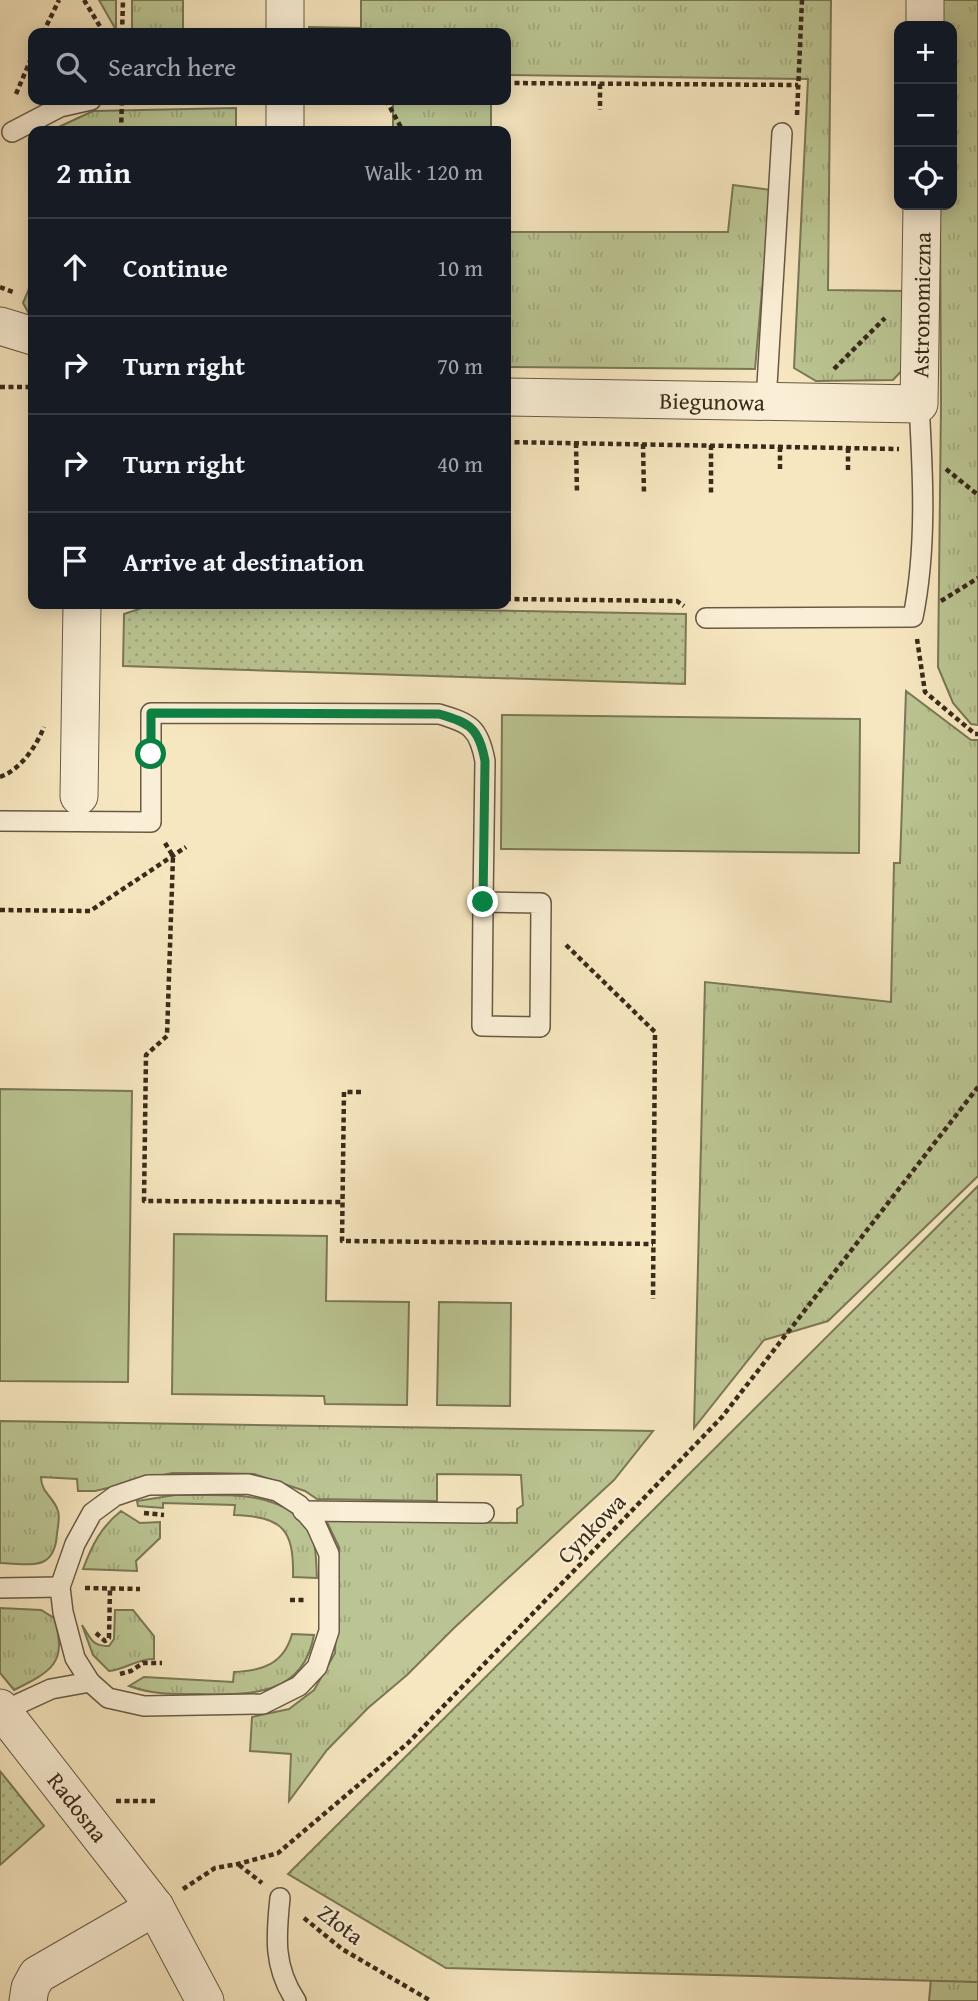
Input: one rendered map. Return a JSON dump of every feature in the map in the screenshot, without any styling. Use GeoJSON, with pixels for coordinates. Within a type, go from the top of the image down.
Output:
{"type":"FeatureCollection","features":[{"type":"Feature","properties":{"kind":"street"},"geometry":{"type":"LineString","coordinates":[[285,0],[285,28]]}},
{"type":"Feature","properties":{"kind":"street"},"geometry":{"type":"LineString","coordinates":[[925,0],[925,21]]}},
{"type":"Feature","properties":{"kind":"street"},"geometry":{"type":"LineString","coordinates":[[285,105],[285,126]]}},
{"type":"Feature","properties":{"kind":"street","name":"Astronomiczna"},"geometry":{"type":"LineString","coordinates":[[919,404],[922,210]]}},
{"type":"Feature","properties":{"kind":"street"},"geometry":{"type":"LineString","coordinates":[[0,326],[28,334]]}},
{"type":"Feature","properties":{"kind":"street","name":"Biegunowa"},"geometry":{"type":"LineString","coordinates":[[511,397],[919,404]]}},
{"type":"Feature","properties":{"kind":"street"},"geometry":{"type":"LineString","coordinates":[[79,796],[82,609]]}},
{"type":"Feature","properties":{"kind":"street","name":"Radosna"},"geometry":{"type":"LineString","coordinates":[[2,1709],[155,1907],[205,2001]]}},
{"type":"Feature","properties":{"kind":"street"},"geometry":{"type":"LineString","coordinates":[[28,2001],[30,1988],[37,1975],[155,1907]]}},
{"type":"Feature","properties":{"kind":"lane"},"geometry":{"type":"LineString","coordinates":[[12,132],[69,105]]}},
{"type":"Feature","properties":{"kind":"lane"},"geometry":{"type":"LineString","coordinates":[[766,402],[782,133]]}},
{"type":"Feature","properties":{"kind":"lane"},"geometry":{"type":"LineString","coordinates":[[706,618],[913,617],[921,580],[922,449],[919,404]]}},
{"type":"Feature","properties":{"kind":"lane"},"geometry":{"type":"LineString","coordinates":[[0,821],[151,822],[151,713],[439,714],[465,722],[481,739],[485,761],[483,902],[482,1026],[540,1027],[541,902],[483,902]]}},
{"type":"Feature","properties":{"kind":"lane"},"geometry":{"type":"LineString","coordinates":[[248,1484],[277,1491],[316,1525],[329,1554],[329,1631],[317,1667],[299,1686],[262,1704],[144,1706],[108,1698],[90,1682],[75,1658],[63,1612],[60,1587],[75,1544],[92,1513],[115,1496],[148,1485],[248,1484]]}},
{"type":"Feature","properties":{"kind":"lane"},"geometry":{"type":"LineString","coordinates":[[303,1511],[484,1513]]}},
{"type":"Feature","properties":{"kind":"lane"},"geometry":{"type":"LineString","coordinates":[[0,1588],[60,1587]]}},
{"type":"Feature","properties":{"kind":"lane"},"geometry":{"type":"LineString","coordinates":[[2,1709],[51,1689],[90,1682]]}},
{"type":"Feature","properties":{"kind":"lane"},"geometry":{"type":"LineString","coordinates":[[280,1898],[276,1944],[285,1985],[296,2001]]}},
{"type":"Feature","properties":{"kind":"path"},"geometry":{"type":"LineString","coordinates":[[45,28],[59,0]]}},
{"type":"Feature","properties":{"kind":"path"},"geometry":{"type":"LineString","coordinates":[[84,0],[101,28]]}},
{"type":"Feature","properties":{"kind":"path"},"geometry":{"type":"LineString","coordinates":[[122,28],[123,0]]}},
{"type":"Feature","properties":{"kind":"path"},"geometry":{"type":"LineString","coordinates":[[16,94],[28,66]]}},
{"type":"Feature","properties":{"kind":"path"},"geometry":{"type":"LineString","coordinates":[[511,83],[799,85]]}},
{"type":"Feature","properties":{"kind":"path"},"geometry":{"type":"LineString","coordinates":[[600,84],[600,110]]}},
{"type":"Feature","properties":{"kind":"path"},"geometry":{"type":"LineString","coordinates":[[121,105],[121,126]]}},
{"type":"Feature","properties":{"kind":"path"},"geometry":{"type":"LineString","coordinates":[[389,105],[400,126]]}},
{"type":"Feature","properties":{"kind":"path"},"geometry":{"type":"LineString","coordinates":[[827,377],[893,310]]}},
{"type":"Feature","properties":{"kind":"path"},"geometry":{"type":"LineString","coordinates":[[0,387],[28,387]]}},
{"type":"Feature","properties":{"kind":"path"},"geometry":{"type":"LineString","coordinates":[[511,442],[922,449]]}},
{"type":"Feature","properties":{"kind":"path"},"geometry":{"type":"LineString","coordinates":[[576,443],[577,494]]}},
{"type":"Feature","properties":{"kind":"path"},"geometry":{"type":"LineString","coordinates":[[643,444],[644,494]]}},
{"type":"Feature","properties":{"kind":"path"},"geometry":{"type":"LineString","coordinates":[[711,445],[711,495]]}},
{"type":"Feature","properties":{"kind":"path"},"geometry":{"type":"LineString","coordinates":[[780,446],[780,470]]}},
{"type":"Feature","properties":{"kind":"path"},"geometry":{"type":"LineString","coordinates":[[848,448],[848,472]]}},
{"type":"Feature","properties":{"kind":"path"},"geometry":{"type":"LineString","coordinates":[[978,578],[913,617],[925,692],[978,734]]}},
{"type":"Feature","properties":{"kind":"path"},"geometry":{"type":"LineString","coordinates":[[511,600],[677,601],[706,618]]}},
{"type":"Feature","properties":{"kind":"path"},"geometry":{"type":"LineString","coordinates":[[0,910],[90,911],[186,847]]}},
{"type":"Feature","properties":{"kind":"path"},"geometry":{"type":"LineString","coordinates":[[173,856],[167,1036],[146,1055],[144,1201],[342,1202]]}},
{"type":"Feature","properties":{"kind":"path"},"geometry":{"type":"LineString","coordinates":[[541,920],[655,1032],[653,1298]]}},
{"type":"Feature","properties":{"kind":"path","name":"Cynkowa"},"geometry":{"type":"LineString","coordinates":[[155,1907],[215,1868],[278,1853],[408,1743],[712,1427],[978,1087]]}},
{"type":"Feature","properties":{"kind":"path"},"geometry":{"type":"LineString","coordinates":[[361,1092],[344,1092],[342,1241],[653,1244]]}},
{"type":"Feature","properties":{"kind":"path"},"geometry":{"type":"LineString","coordinates":[[152,1515],[164,1515]]}},
{"type":"Feature","properties":{"kind":"path"},"geometry":{"type":"LineString","coordinates":[[92,1588],[140,1589]]}},
{"type":"Feature","properties":{"kind":"path"},"geometry":{"type":"LineString","coordinates":[[90,1625],[99,1638],[105,1641],[109,1638],[110,1588]]}},
{"type":"Feature","properties":{"kind":"path"},"geometry":{"type":"LineString","coordinates":[[131,1671],[143,1663],[162,1663]]}},
{"type":"Feature","properties":{"kind":"path"},"geometry":{"type":"LineString","coordinates":[[109,1801],[155,1801]]}},
{"type":"Feature","properties":{"kind":"path","name":"Złota"},"geometry":{"type":"LineString","coordinates":[[238,1864],[342,1949],[431,2001]]}},
{"type":"Feature","properties":{"kind":"green space"},"geometry":{"type":"Polygon","coordinates":[[[99,0],[116,0],[115,28],[99,0]]]}},
{"type":"Feature","properties":{"kind":"green space"},"geometry":{"type":"Polygon","coordinates":[[[132,0],[183,0],[183,28],[132,28],[132,0]]]}},
{"type":"Feature","properties":{"kind":"green space"},"geometry":{"type":"Polygon","coordinates":[[[361,0],[831,0],[828,290],[908,291],[907,365],[893,380],[816,381],[794,368],[808,79],[511,75],[511,28],[361,28],[361,0]]]}},
{"type":"Feature","properties":{"kind":"green space"},"geometry":{"type":"Polygon","coordinates":[[[939,0],[978,0],[978,725],[971,724],[953,703],[938,667],[940,210],[957,210],[957,21],[939,21],[939,0]]]}},
{"type":"Feature","properties":{"kind":"green space"},"geometry":{"type":"Polygon","coordinates":[[[393,105],[491,105],[491,126],[393,126],[393,105]]]}},
{"type":"Feature","properties":{"kind":"green space"},"geometry":{"type":"Polygon","coordinates":[[[236,108],[236,126],[61,126],[93,111],[236,108]]]}},
{"type":"Feature","properties":{"kind":"green space"},"geometry":{"type":"Polygon","coordinates":[[[733,185],[771,190],[755,369],[511,367],[511,232],[728,232],[733,185]]]}},
{"type":"Feature","properties":{"kind":"green space"},"geometry":{"type":"Polygon","coordinates":[[[28,291],[28,312],[23,303],[28,291]]]}},
{"type":"Feature","properties":{"kind":"green space"},"geometry":{"type":"Polygon","coordinates":[[[139,609],[420,609],[686,614],[685,684],[123,666],[124,614],[139,609]]]}},
{"type":"Feature","properties":{"kind":"green space"},"geometry":{"type":"Polygon","coordinates":[[[906,691],[971,740],[978,740],[978,1176],[828,1321],[764,1340],[694,1428],[705,982],[891,1002],[894,863],[900,863],[906,691]]]}},
{"type":"Feature","properties":{"kind":"green space"},"geometry":{"type":"Polygon","coordinates":[[[502,715],[860,719],[859,853],[501,849],[502,715]]]}},
{"type":"Feature","properties":{"kind":"green space"},"geometry":{"type":"Polygon","coordinates":[[[0,1089],[132,1091],[128,1382],[0,1381],[0,1089]]]}},
{"type":"Feature","properties":{"kind":"green space"},"geometry":{"type":"Polygon","coordinates":[[[978,1186],[978,1982],[446,1968],[288,1874],[978,1186]]]}},
{"type":"Feature","properties":{"kind":"green space"},"geometry":{"type":"Polygon","coordinates":[[[174,1234],[327,1236],[326,1301],[409,1302],[407,1405],[325,1404],[324,1396],[172,1394],[174,1234]]]}},
{"type":"Feature","properties":{"kind":"green space"},"geometry":{"type":"Polygon","coordinates":[[[439,1302],[511,1303],[510,1406],[437,1405],[439,1302]]]}},
{"type":"Feature","properties":{"kind":"green space"},"geometry":{"type":"Polygon","coordinates":[[[0,1421],[653,1431],[614,1480],[407,1675],[368,1708],[327,1750],[289,1801],[291,1754],[250,1751],[252,1717],[289,1709],[314,1690],[335,1653],[339,1547],[326,1520],[517,1523],[517,1509],[523,1505],[521,1475],[437,1474],[437,1501],[317,1499],[305,1491],[254,1474],[172,1473],[95,1491],[78,1491],[77,1479],[41,1477],[43,1487],[59,1513],[52,1554],[39,1563],[0,1563],[0,1421]]]}},
{"type":"Feature","properties":{"kind":"green space"},"geometry":{"type":"Polygon","coordinates":[[[175,1495],[233,1495],[272,1502],[289,1510],[303,1523],[313,1540],[317,1578],[293,1577],[291,1547],[282,1529],[264,1519],[234,1515],[235,1505],[163,1503],[163,1508],[138,1506],[137,1501],[175,1495]]]}},
{"type":"Feature","properties":{"kind":"green space"},"geometry":{"type":"Polygon","coordinates":[[[121,1511],[140,1523],[160,1522],[160,1538],[136,1561],[137,1571],[83,1569],[98,1537],[121,1511]]]}},
{"type":"Feature","properties":{"kind":"green space"},"geometry":{"type":"Polygon","coordinates":[[[0,1608],[41,1610],[54,1618],[58,1633],[58,1656],[54,1664],[38,1677],[14,1690],[0,1673],[0,1608]]]}},
{"type":"Feature","properties":{"kind":"green space"},"geometry":{"type":"Polygon","coordinates":[[[115,1610],[133,1610],[154,1636],[154,1659],[109,1671],[93,1655],[82,1625],[95,1643],[109,1646],[114,1639],[115,1610]]]}},
{"type":"Feature","properties":{"kind":"green space"},"geometry":{"type":"Polygon","coordinates":[[[292,1634],[314,1635],[308,1655],[298,1671],[271,1688],[236,1694],[180,1694],[129,1686],[144,1677],[233,1682],[234,1672],[254,1670],[278,1659],[292,1634]]]}},
{"type":"Feature","properties":{"kind":"green space"},"geometry":{"type":"Polygon","coordinates":[[[0,1771],[44,1826],[0,1865],[0,1771]]]}},
{"type":"Feature","properties":{"kind":"green space"},"geometry":{"type":"Polygon","coordinates":[[[931,1979],[978,1982],[978,2001],[929,2001],[931,1979]]]}},
{"type":"Feature","properties":{"kind":"route"},"geometry":{"type":"LineString","coordinates":[[151,754],[151,713],[439,714],[465,722],[481,739],[485,761],[483,902]]}}]}
